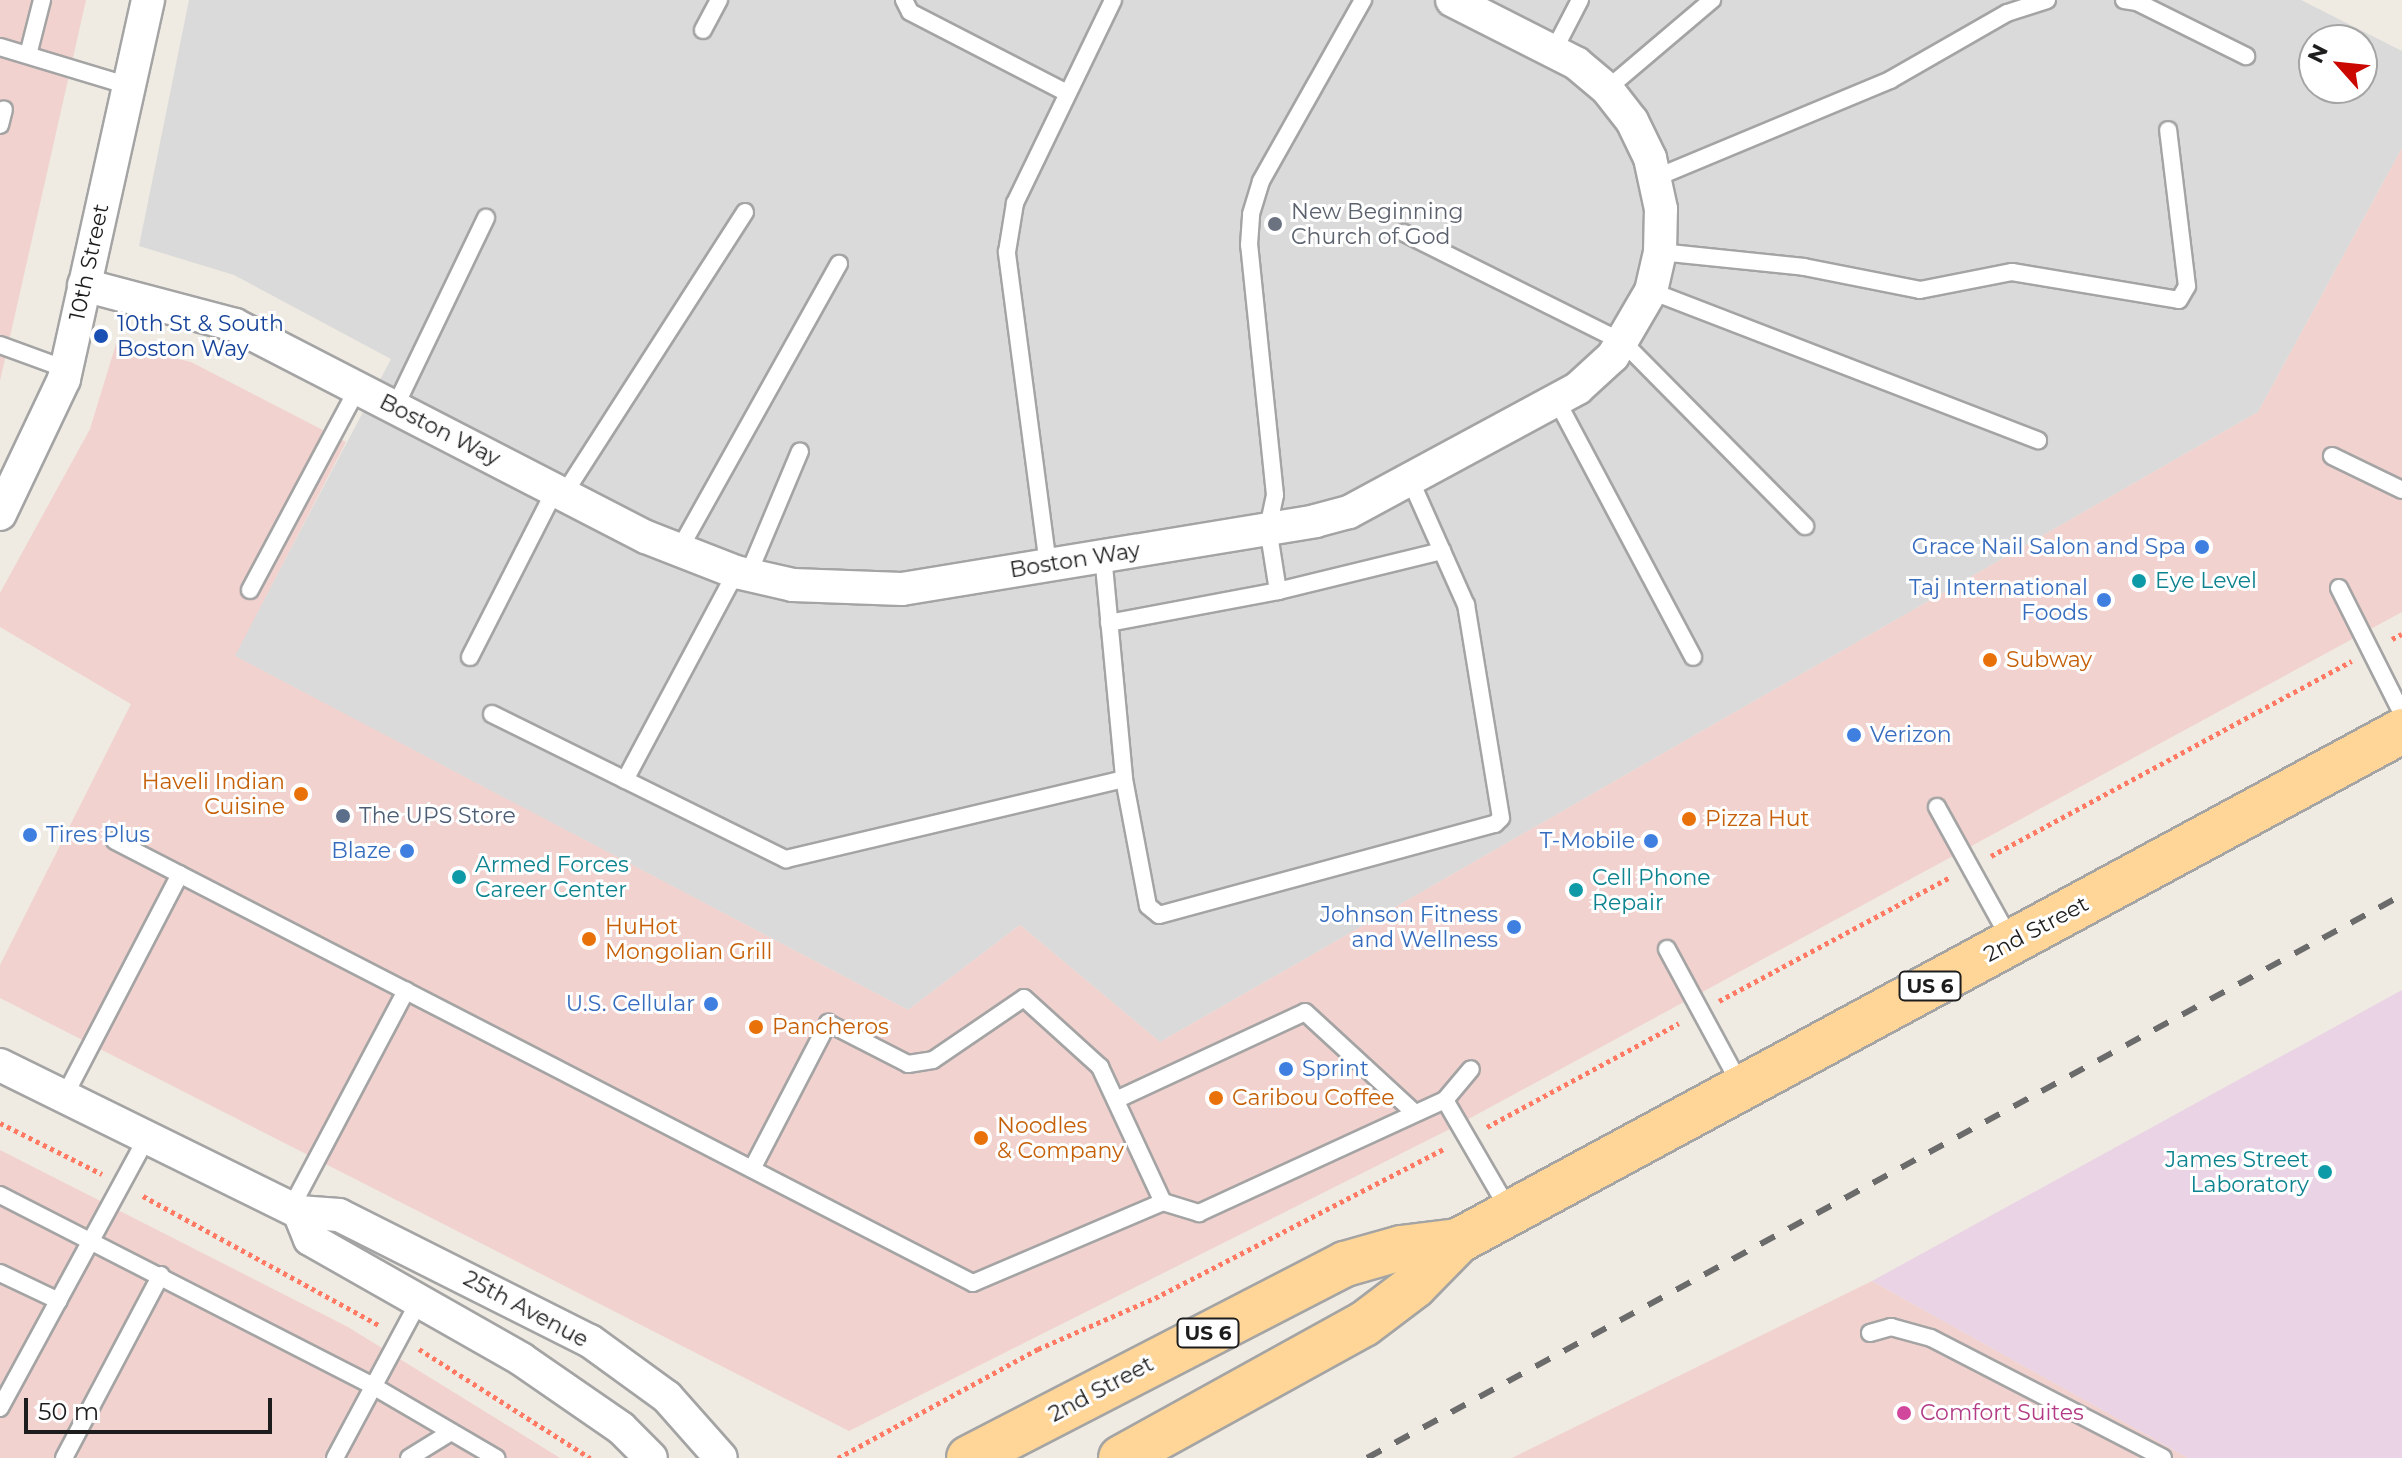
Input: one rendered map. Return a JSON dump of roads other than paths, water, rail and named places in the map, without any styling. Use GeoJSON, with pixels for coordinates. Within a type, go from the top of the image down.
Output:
{"type":"FeatureCollection","features":[{"type":"Feature","properties":{"kind":"main road","name":"2nd Street"},"geometry":{"type":"LineString","coordinates":[[1121,1458],[1364,1324],[1414,1286],[1458,1241],[2402,731]]}},
{"type":"Feature","properties":{"kind":"main road","name":"2nd Street"},"geometry":{"type":"LineString","coordinates":[[969,1458],[1345,1264],[1401,1248],[1458,1241]]}},
{"type":"Feature","properties":{"kind":"street","name":"10th Street"},"geometry":{"type":"LineString","coordinates":[[0,514],[44,429],[66,369],[148,0]]}},
{"type":"Feature","properties":{"kind":"street","name":"Boston Way"},"geometry":{"type":"LineString","coordinates":[[84,285],[235,325],[560,492],[679,550],[742,573],[850,590],[902,589],[1349,512],[1578,388],[1623,342],[1651,291],[1660,252],[1661,209],[1655,178],[1632,121],[1607,89],[1553,52],[1452,0]]}},
{"type":"Feature","properties":{"kind":"street","name":"25th Avenue"},"geometry":{"type":"LineString","coordinates":[[0,1065],[295,1210],[339,1215],[590,1341],[667,1397],[721,1458]]}},
{"type":"Feature","properties":{"kind":"street","name":"25th Avenue"},"geometry":{"type":"LineString","coordinates":[[295,1210],[310,1239],[521,1359],[621,1428],[651,1458]]}},
{"type":"Feature","properties":{"kind":"lane"},"geometry":{"type":"LineString","coordinates":[[28,55],[42,0]]}},
{"type":"Feature","properties":{"kind":"lane"},"geometry":{"type":"LineString","coordinates":[[703,30],[719,0]]}},
{"type":"Feature","properties":{"kind":"lane"},"geometry":{"type":"LineString","coordinates":[[904,0],[910,12],[1067,93]]}},
{"type":"Feature","properties":{"kind":"lane"},"geometry":{"type":"LineString","coordinates":[[1048,565],[1007,252],[1015,203],[1113,0]]}},
{"type":"Feature","properties":{"kind":"lane"},"geometry":{"type":"LineString","coordinates":[[1278,591],[1268,528],[1275,495],[1249,245],[1251,214],[1261,181],[1363,0]]}},
{"type":"Feature","properties":{"kind":"lane"},"geometry":{"type":"LineString","coordinates":[[1553,52],[1580,0]]}},
{"type":"Feature","properties":{"kind":"lane"},"geometry":{"type":"LineString","coordinates":[[1607,89],[1712,0]]}},
{"type":"Feature","properties":{"kind":"lane"},"geometry":{"type":"LineString","coordinates":[[1655,178],[1890,80],[2007,13],[2047,0]]}},
{"type":"Feature","properties":{"kind":"lane"},"geometry":{"type":"LineString","coordinates":[[2124,0],[2246,56]]}},
{"type":"Feature","properties":{"kind":"lane"},"geometry":{"type":"LineString","coordinates":[[0,47],[129,86]]}},
{"type":"Feature","properties":{"kind":"lane"},"geometry":{"type":"LineString","coordinates":[[1660,252],[1804,267],[1920,290],[2012,272],[2179,300],[2187,286],[2168,130]]}},
{"type":"Feature","properties":{"kind":"lane"},"geometry":{"type":"LineString","coordinates":[[470,657],[560,492],[745,212]]}},
{"type":"Feature","properties":{"kind":"lane"},"geometry":{"type":"LineString","coordinates":[[395,407],[486,218]]}},
{"type":"Feature","properties":{"kind":"lane"},"geometry":{"type":"LineString","coordinates":[[1404,233],[1623,342],[1805,526]]}},
{"type":"Feature","properties":{"kind":"lane"},"geometry":{"type":"LineString","coordinates":[[679,550],[839,264]]}},
{"type":"Feature","properties":{"kind":"lane"},"geometry":{"type":"LineString","coordinates":[[1651,291],[2038,440]]}},
{"type":"Feature","properties":{"kind":"lane"},"geometry":{"type":"LineString","coordinates":[[0,345],[66,369]]}},
{"type":"Feature","properties":{"kind":"lane"},"geometry":{"type":"LineString","coordinates":[[250,590],[358,388]]}},
{"type":"Feature","properties":{"kind":"lane"},"geometry":{"type":"LineString","coordinates":[[1556,399],[1693,657]]}},
{"type":"Feature","properties":{"kind":"lane"},"geometry":{"type":"LineString","coordinates":[[625,780],[742,573],[800,451]]}},
{"type":"Feature","properties":{"kind":"lane"},"geometry":{"type":"LineString","coordinates":[[2332,456],[2402,490]]}},
{"type":"Feature","properties":{"kind":"lane"},"geometry":{"type":"LineString","coordinates":[[1103,555],[1124,779],[1148,906],[1159,915],[1495,824],[1503,810],[1466,605],[1410,479]]}},
{"type":"Feature","properties":{"kind":"lane"},"geometry":{"type":"LineString","coordinates":[[1109,623],[1278,591],[1442,551]]}},
{"type":"Feature","properties":{"kind":"lane"},"geometry":{"type":"LineString","coordinates":[[2339,588],[2402,713]]}},
{"type":"Feature","properties":{"kind":"lane"},"geometry":{"type":"LineString","coordinates":[[492,714],[786,859],[1124,779]]}},
{"type":"Feature","properties":{"kind":"lane"},"geometry":{"type":"LineString","coordinates":[[1937,807],[2011,942]]}},
{"type":"Feature","properties":{"kind":"lane"},"geometry":{"type":"LineString","coordinates":[[115,841],[973,1283],[1163,1202],[1199,1213],[1445,1100],[1471,1069]]}},
{"type":"Feature","properties":{"kind":"lane"},"geometry":{"type":"LineString","coordinates":[[64,1097],[180,874]]}},
{"type":"Feature","properties":{"kind":"lane"},"geometry":{"type":"LineString","coordinates":[[1667,949],[1742,1088]]}},
{"type":"Feature","properties":{"kind":"lane"},"geometry":{"type":"LineString","coordinates":[[295,1210],[406,991]]}},
{"type":"Feature","properties":{"kind":"lane"},"geometry":{"type":"LineString","coordinates":[[752,1169],[828,1023],[908,1064],[933,1060],[1024,998],[1100,1067],[1118,1099],[1163,1202]]}},
{"type":"Feature","properties":{"kind":"lane"},"geometry":{"type":"LineString","coordinates":[[1118,1099],[1305,1012],[1415,1113]]}},
{"type":"Feature","properties":{"kind":"lane"},"geometry":{"type":"LineString","coordinates":[[1445,1100],[1510,1213]]}},
{"type":"Feature","properties":{"kind":"lane"},"geometry":{"type":"LineString","coordinates":[[0,1408],[147,1137]]}},
{"type":"Feature","properties":{"kind":"lane"},"geometry":{"type":"LineString","coordinates":[[0,1195],[373,1386],[496,1458]]}},
{"type":"Feature","properties":{"kind":"lane"},"geometry":{"type":"LineString","coordinates":[[0,1273],[59,1301]]}},
{"type":"Feature","properties":{"kind":"lane"},"geometry":{"type":"LineString","coordinates":[[64,1458],[161,1275]]}},
{"type":"Feature","properties":{"kind":"lane"},"geometry":{"type":"LineString","coordinates":[[335,1458],[418,1303]]}},
{"type":"Feature","properties":{"kind":"lane"},"geometry":{"type":"LineString","coordinates":[[1870,1333],[1891,1327],[1931,1338],[2163,1458]]}},
{"type":"Feature","properties":{"kind":"lane"},"geometry":{"type":"LineString","coordinates":[[409,1458],[451,1432]]}},
{"type":"Feature","properties":{"kind":"railway"},"geometry":{"type":"LineString","coordinates":[[1367,1458],[2402,895]]}},
{"type":"Feature","properties":{"kind":"place","name":"New Beginning Church of God"},"geometry":{"type":"Point","coordinates":[1275,224]}},
{"type":"Feature","properties":{"kind":"place","name":"10th St & South Boston Way"},"geometry":{"type":"Point","coordinates":[101,336]}},
{"type":"Feature","properties":{"kind":"place","name":"Grace Nail Salon and Spa"},"geometry":{"type":"Point","coordinates":[2202,547]}},
{"type":"Feature","properties":{"kind":"place","name":"Eye Level"},"geometry":{"type":"Point","coordinates":[2139,581]}},
{"type":"Feature","properties":{"kind":"place","name":"Taj International Foods"},"geometry":{"type":"Point","coordinates":[2104,600]}},
{"type":"Feature","properties":{"kind":"place","name":"Subway"},"geometry":{"type":"Point","coordinates":[1990,660]}},
{"type":"Feature","properties":{"kind":"place","name":"Verizon"},"geometry":{"type":"Point","coordinates":[1854,735]}},
{"type":"Feature","properties":{"kind":"place","name":"Haveli Indian Cuisine"},"geometry":{"type":"Point","coordinates":[301,794]}},
{"type":"Feature","properties":{"kind":"place","name":"The UPS Store"},"geometry":{"type":"Point","coordinates":[343,816]}},
{"type":"Feature","properties":{"kind":"place","name":"Pizza Hut"},"geometry":{"type":"Point","coordinates":[1689,819]}},
{"type":"Feature","properties":{"kind":"place","name":"Tires Plus"},"geometry":{"type":"Point","coordinates":[30,835]}},
{"type":"Feature","properties":{"kind":"place","name":"T-Mobile"},"geometry":{"type":"Point","coordinates":[1651,841]}},
{"type":"Feature","properties":{"kind":"place","name":"Blaze"},"geometry":{"type":"Point","coordinates":[407,851]}},
{"type":"Feature","properties":{"kind":"place","name":"Armed Forces Career Center"},"geometry":{"type":"Point","coordinates":[459,877]}},
{"type":"Feature","properties":{"kind":"place","name":"Cell Phone Repair"},"geometry":{"type":"Point","coordinates":[1576,890]}},
{"type":"Feature","properties":{"kind":"place","name":"Johnson Fitness and Wellness"},"geometry":{"type":"Point","coordinates":[1514,927]}},
{"type":"Feature","properties":{"kind":"place","name":"HuHot Mongolian Grill"},"geometry":{"type":"Point","coordinates":[589,939]}},
{"type":"Feature","properties":{"kind":"place","name":"U.S. Cellular"},"geometry":{"type":"Point","coordinates":[711,1004]}},
{"type":"Feature","properties":{"kind":"place","name":"Pancheros"},"geometry":{"type":"Point","coordinates":[756,1027]}},
{"type":"Feature","properties":{"kind":"place","name":"Sprint"},"geometry":{"type":"Point","coordinates":[1286,1069]}},
{"type":"Feature","properties":{"kind":"place","name":"Caribou Coffee"},"geometry":{"type":"Point","coordinates":[1216,1098]}},
{"type":"Feature","properties":{"kind":"place","name":"Noodles & Company"},"geometry":{"type":"Point","coordinates":[981,1138]}},
{"type":"Feature","properties":{"kind":"place","name":"James Street Laboratory"},"geometry":{"type":"Point","coordinates":[2325,1172]}},
{"type":"Feature","properties":{"kind":"place","name":"Comfort Suites"},"geometry":{"type":"Point","coordinates":[1904,1413]}}]}
